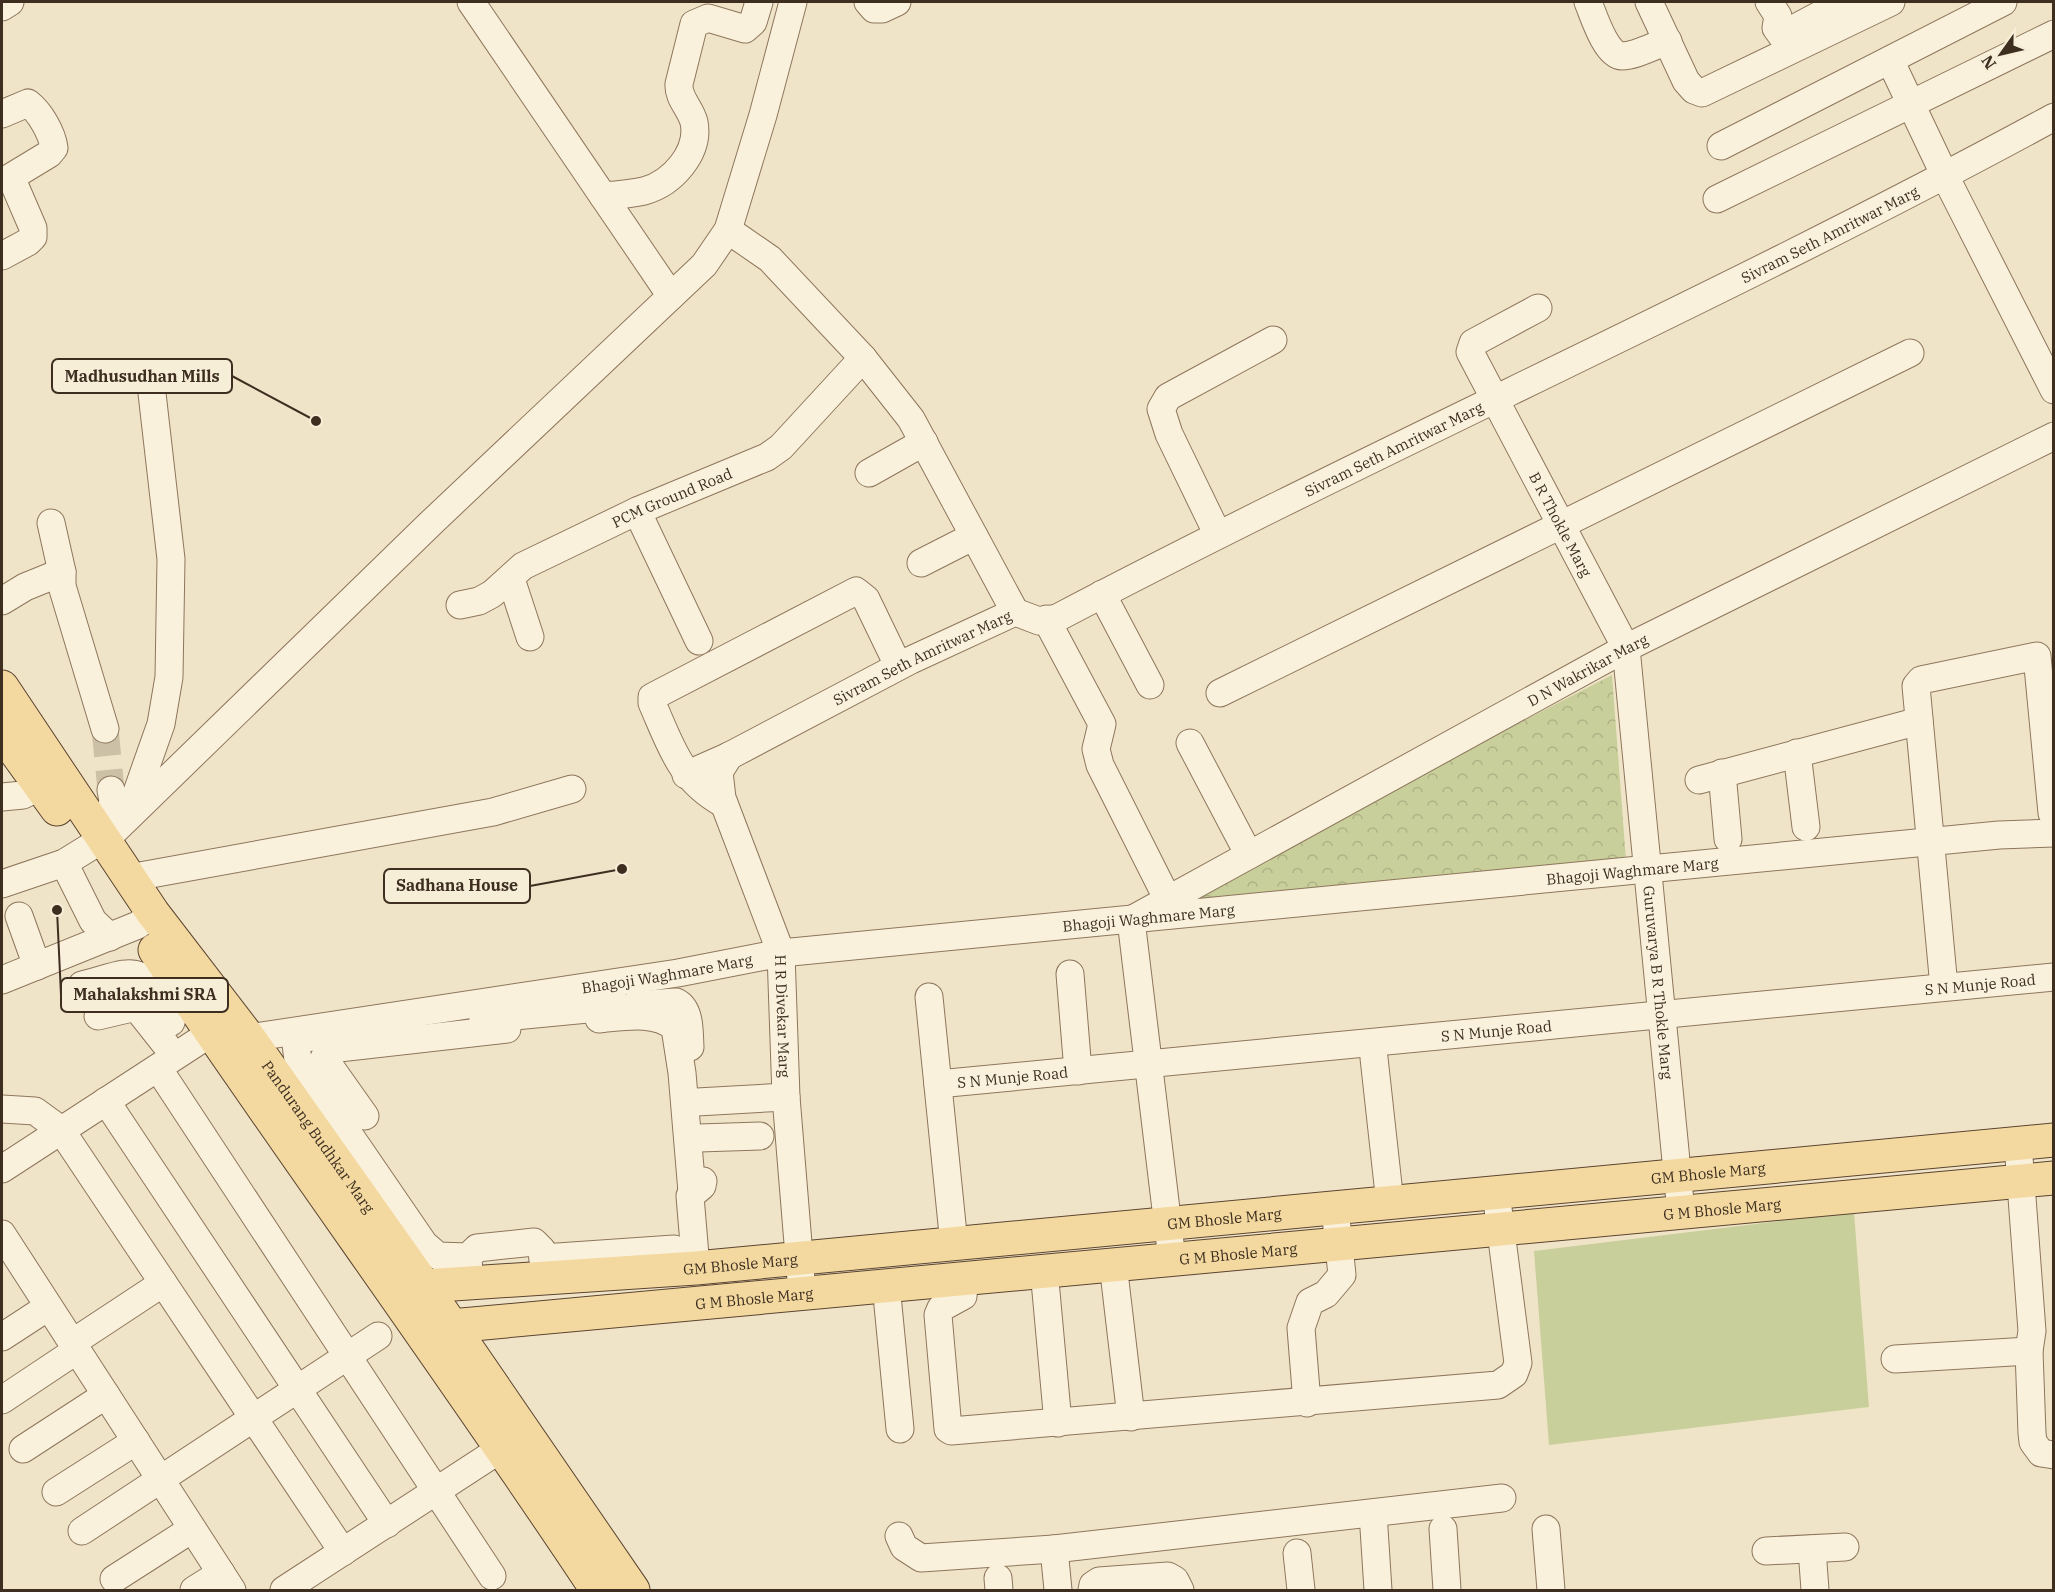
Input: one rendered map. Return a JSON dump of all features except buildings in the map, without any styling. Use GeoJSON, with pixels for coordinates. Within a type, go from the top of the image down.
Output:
{"type":"FeatureCollection","features":[{"type":"Feature","properties":{"kind":"main road","name":"Pandurang Budhkar Marg"},"geometry":{"type":"LineString","coordinates":[[2,687],[84,851],[124,925],[212,1034],[410,1291],[513,1441],[633,1590]]}},
{"type":"Feature","properties":{"kind":"main road","name":"Pandurang Budhkar Marg"},"geometry":{"type":"LineString","coordinates":[[2,733],[84,851],[129,878],[124,925]]}},
{"type":"Feature","properties":{"kind":"main road","name":"Pandurang Budhkar Marg"},"geometry":{"type":"LineString","coordinates":[[124,925],[249,1038],[347,1134],[410,1291]]}},
{"type":"Feature","properties":{"kind":"main road","name":"GM Bhosle Marg"},"geometry":{"type":"LineString","coordinates":[[410,1291],[469,1270],[544,1268],[685,1258],[799,1258],[2054,1140]]}},
{"type":"Feature","properties":{"kind":"main road","name":"G M Bhosle Marg"},"geometry":{"type":"LineString","coordinates":[[439,1332],[802,1292],[2054,1178]]}},
{"type":"Feature","properties":{"kind":"main road","name":"Pandurang Budhkar Marg"},"geometry":{"type":"LineString","coordinates":[[513,1441],[597,1590]]}},
{"type":"Feature","properties":{"kind":"street"},"geometry":{"type":"LineString","coordinates":[[2,7],[10,2]]}},
{"type":"Feature","properties":{"kind":"street"},"geometry":{"type":"LineString","coordinates":[[471,2],[671,296]]}},
{"type":"Feature","properties":{"kind":"street"},"geometry":{"type":"LineString","coordinates":[[603,196],[646,190],[664,181],[687,159],[695,131],[693,118],[678,93],[694,24],[708,18],[746,29],[753,22],[759,2]]}},
{"type":"Feature","properties":{"kind":"street"},"geometry":{"type":"LineString","coordinates":[[2,884],[84,851],[128,816],[432,522],[704,265],[728,230],[763,115],[793,2]]}},
{"type":"Feature","properties":{"kind":"street"},"geometry":{"type":"LineString","coordinates":[[868,2],[874,9],[882,9],[897,2]]}},
{"type":"Feature","properties":{"kind":"street"},"geometry":{"type":"LineString","coordinates":[[1587,2],[1614,53],[1622,56],[1668,41]]}},
{"type":"Feature","properties":{"kind":"street"},"geometry":{"type":"LineString","coordinates":[[1649,2],[1686,81],[1694,90],[1702,93],[1891,2]]}},
{"type":"Feature","properties":{"kind":"street"},"geometry":{"type":"LineString","coordinates":[[1769,2],[1778,16],[1776,28],[1787,43],[1795,45],[1874,2]]}},
{"type":"Feature","properties":{"kind":"street"},"geometry":{"type":"LineString","coordinates":[[1781,36],[1844,2]]}},
{"type":"Feature","properties":{"kind":"street"},"geometry":{"type":"LineString","coordinates":[[1721,146],[2003,2]]}},
{"type":"Feature","properties":{"kind":"street"},"geometry":{"type":"LineString","coordinates":[[1717,199],[2054,34]]}},
{"type":"Feature","properties":{"kind":"street"},"geometry":{"type":"LineString","coordinates":[[1890,60],[1945,176],[2054,390]]}},
{"type":"Feature","properties":{"kind":"street"},"geometry":{"type":"LineString","coordinates":[[2,114],[28,104],[34,108],[48,131],[54,148],[49,154],[11,177],[33,228],[33,237],[28,243],[2,256]]}},
{"type":"Feature","properties":{"kind":"street","name":"Sivram Seth Amritwar Marg"},"geometry":{"type":"LineString","coordinates":[[686,775],[729,756],[902,659],[1015,612],[1039,621],[1056,618],[1217,533],[1496,399],[1945,176],[2054,117]]}},
{"type":"Feature","properties":{"kind":"street"},"geometry":{"type":"LineString","coordinates":[[728,230],[770,259],[862,358],[911,419],[1015,612]]}},
{"type":"Feature","properties":{"kind":"street","name":"B R Thokle Marg"},"geometry":{"type":"LineString","coordinates":[[1538,308],[1470,347],[1470,352],[1626,648]]}},
{"type":"Feature","properties":{"kind":"street"},"geometry":{"type":"LineString","coordinates":[[1217,533],[1168,434],[1161,410],[1168,397],[1273,340]]}},
{"type":"Feature","properties":{"kind":"street"},"geometry":{"type":"LineString","coordinates":[[1220,693],[1910,353]]}},
{"type":"Feature","properties":{"kind":"street","name":"PCM Ground Road"},"geometry":{"type":"LineString","coordinates":[[460,605],[479,601],[511,579],[524,566],[637,511],[767,457],[781,447],[862,358]]}},
{"type":"Feature","properties":{"kind":"street"},"geometry":{"type":"LineString","coordinates":[[128,816],[161,724],[170,677],[171,559],[150,376]]}},
{"type":"Feature","properties":{"kind":"street","name":"D N Wakrikar Marg"},"geometry":{"type":"LineString","coordinates":[[1131,920],[1626,648],[2054,436]]}},
{"type":"Feature","properties":{"kind":"street"},"geometry":{"type":"LineString","coordinates":[[869,473],[924,442]]}},
{"type":"Feature","properties":{"kind":"street"},"geometry":{"type":"LineString","coordinates":[[637,511],[699,641]]}},
{"type":"Feature","properties":{"kind":"street"},"geometry":{"type":"LineString","coordinates":[[51,523],[62,572],[62,586],[105,729]]}},
{"type":"Feature","properties":{"kind":"street"},"geometry":{"type":"LineString","coordinates":[[921,562],[974,536]]}},
{"type":"Feature","properties":{"kind":"street"},"geometry":{"type":"LineString","coordinates":[[2,601],[25,587],[62,572]]}},
{"type":"Feature","properties":{"kind":"street"},"geometry":{"type":"LineString","coordinates":[[511,579],[531,637]]}},
{"type":"Feature","properties":{"kind":"street"},"geometry":{"type":"LineString","coordinates":[[724,804],[697,787],[686,775],[652,703],[652,697],[856,591],[866,599],[902,659]]}},
{"type":"Feature","properties":{"kind":"street"},"geometry":{"type":"LineString","coordinates":[[879,592],[902,659]]}},
{"type":"Feature","properties":{"kind":"street"},"geometry":{"type":"LineString","coordinates":[[1102,594],[1150,685]]}},
{"type":"Feature","properties":{"kind":"street"},"geometry":{"type":"LineString","coordinates":[[1046,619],[1102,724],[1096,749],[1100,765],[1168,900]]}},
{"type":"Feature","properties":{"kind":"street","name":"Guruvarya B R Thokle Marg"},"geometry":{"type":"LineString","coordinates":[[1626,648],[1681,1212]]}},
{"type":"Feature","properties":{"kind":"street"},"geometry":{"type":"LineString","coordinates":[[1944,987],[1916,686],[1921,680],[2045,654],[2053,823]]}},
{"type":"Feature","properties":{"kind":"street"},"geometry":{"type":"LineString","coordinates":[[1728,839],[1711,777],[1919,721]]}},
{"type":"Feature","properties":{"kind":"street"},"geometry":{"type":"LineString","coordinates":[[1190,742],[1249,855]]}},
{"type":"Feature","properties":{"kind":"street"},"geometry":{"type":"LineString","coordinates":[[1797,753],[1806,827]]}},
{"type":"Feature","properties":{"kind":"street","name":"H R Divekar Marg"},"geometry":{"type":"LineString","coordinates":[[729,756],[719,772],[724,804],[781,953],[786,1097],[802,1292]]}},
{"type":"Feature","properties":{"kind":"street"},"geometry":{"type":"LineString","coordinates":[[2,797],[23,795],[40,786]]}},
{"type":"Feature","properties":{"kind":"street"},"geometry":{"type":"LineString","coordinates":[[129,878],[493,812],[572,789]]}},
{"type":"Feature","properties":{"kind":"street"},"geometry":{"type":"LineString","coordinates":[[84,851],[113,801],[111,790]]}},
{"type":"Feature","properties":{"kind":"street","name":"Bhagoji Waghmare Marg"},"geometry":{"type":"LineString","coordinates":[[249,1038],[617,994],[781,953],[1930,842],[2053,823]]}},
{"type":"Feature","properties":{"kind":"street"},"geometry":{"type":"LineString","coordinates":[[2,962],[34,958],[124,925],[84,851]]}},
{"type":"Feature","properties":{"kind":"street"},"geometry":{"type":"LineString","coordinates":[[20,916],[34,958]]}},
{"type":"Feature","properties":{"kind":"street"},"geometry":{"type":"LineString","coordinates":[[1131,920],[1166,1224],[1172,1258]]}},
{"type":"Feature","properties":{"kind":"street"},"geometry":{"type":"LineString","coordinates":[[2,980],[34,958]]}},
{"type":"Feature","properties":{"kind":"street"},"geometry":{"type":"LineString","coordinates":[[81,985],[127,973],[142,976],[173,1015],[171,1022],[158,1031]]}},
{"type":"Feature","properties":{"kind":"street"},"geometry":{"type":"LineString","coordinates":[[1070,974],[1078,1071]]}},
{"type":"Feature","properties":{"kind":"street","name":"S N Munje Road"},"geometry":{"type":"LineString","coordinates":[[938,1084],[2054,976]]}},
{"type":"Feature","properties":{"kind":"street"},"geometry":{"type":"LineString","coordinates":[[617,994],[676,1002],[685,1009],[697,1102],[703,1179],[702,1186],[692,1192]]}},
{"type":"Feature","properties":{"kind":"street"},"geometry":{"type":"LineString","coordinates":[[929,997],[954,1244]]}},
{"type":"Feature","properties":{"kind":"street"},"geometry":{"type":"LineString","coordinates":[[98,1016],[136,1007],[158,1031],[166,1063],[348,1356],[492,1576]]}},
{"type":"Feature","properties":{"kind":"street"},"geometry":{"type":"LineString","coordinates":[[469,1270],[438,1256],[424,1244],[298,1060],[296,1044],[301,1040],[504,1008]]}},
{"type":"Feature","properties":{"kind":"street"},"geometry":{"type":"LineString","coordinates":[[347,1134],[324,1058],[330,1049],[631,1016],[660,1018],[669,1022],[677,1032],[692,1192],[685,1258]]}},
{"type":"Feature","properties":{"kind":"street"},"geometry":{"type":"LineString","coordinates":[[2,1169],[212,1034]]}},
{"type":"Feature","properties":{"kind":"street"},"geometry":{"type":"LineString","coordinates":[[1374,1058],[1390,1203]]}},
{"type":"Feature","properties":{"kind":"street"},"geometry":{"type":"LineString","coordinates":[[697,1102],[786,1097]]}},
{"type":"Feature","properties":{"kind":"street"},"geometry":{"type":"LineString","coordinates":[[106,1101],[387,1524]]}},
{"type":"Feature","properties":{"kind":"street"},"geometry":{"type":"LineString","coordinates":[[2,1109],[36,1111],[61,1130],[343,1552]]}},
{"type":"Feature","properties":{"kind":"street"},"geometry":{"type":"LineString","coordinates":[[699,1138],[760,1136]]}},
{"type":"Feature","properties":{"kind":"street"},"geometry":{"type":"LineString","coordinates":[[2018,1144],[2020,1181],[2038,1337],[2033,1442],[2042,1453],[2054,1455]]}},
{"type":"Feature","properties":{"kind":"street"},"geometry":{"type":"LineString","coordinates":[[965,1277],[963,1296],[941,1308],[938,1315],[948,1430],[1307,1403],[1498,1385],[1514,1374],[1518,1364],[1496,1193]]}},
{"type":"Feature","properties":{"kind":"street"},"geometry":{"type":"LineString","coordinates":[[1307,1403],[1301,1328],[1310,1302],[1326,1294],[1342,1275],[1335,1208]]}},
{"type":"Feature","properties":{"kind":"street"},"geometry":{"type":"LineString","coordinates":[[2,1234],[10,1268],[48,1306],[227,1582],[194,1590]]}},
{"type":"Feature","properties":{"kind":"street"},"geometry":{"type":"LineString","coordinates":[[1113,1264],[1131,1417]]}},
{"type":"Feature","properties":{"kind":"street"},"geometry":{"type":"LineString","coordinates":[[1044,1270],[1058,1423]]}},
{"type":"Feature","properties":{"kind":"street"},"geometry":{"type":"LineString","coordinates":[[2,1400],[163,1283]]}},
{"type":"Feature","properties":{"kind":"street"},"geometry":{"type":"LineString","coordinates":[[886,1285],[900,1429]]}},
{"type":"Feature","properties":{"kind":"street"},"geometry":{"type":"LineString","coordinates":[[2,1337],[48,1306]]}},
{"type":"Feature","properties":{"kind":"street"},"geometry":{"type":"LineString","coordinates":[[82,1531],[378,1336]]}},
{"type":"Feature","properties":{"kind":"street"},"geometry":{"type":"LineString","coordinates":[[1895,1359],[2038,1337]]}},
{"type":"Feature","properties":{"kind":"street"},"geometry":{"type":"LineString","coordinates":[[23,1449],[106,1395]]}},
{"type":"Feature","properties":{"kind":"street"},"geometry":{"type":"LineString","coordinates":[[56,1492],[136,1441]]}},
{"type":"Feature","properties":{"kind":"street"},"geometry":{"type":"LineString","coordinates":[[284,1590],[513,1441]]}},
{"type":"Feature","properties":{"kind":"street"},"geometry":{"type":"LineString","coordinates":[[899,1536],[904,1547],[921,1558],[1054,1549],[1502,1498]]}},
{"type":"Feature","properties":{"kind":"street"},"geometry":{"type":"LineString","coordinates":[[1373,1513],[1378,1590]]}},
{"type":"Feature","properties":{"kind":"street"},"geometry":{"type":"LineString","coordinates":[[114,1579],[192,1529]]}},
{"type":"Feature","properties":{"kind":"street"},"geometry":{"type":"LineString","coordinates":[[1443,1529],[1447,1590]]}},
{"type":"Feature","properties":{"kind":"street"},"geometry":{"type":"LineString","coordinates":[[1546,1529],[1551,1590]]}},
{"type":"Feature","properties":{"kind":"street"},"geometry":{"type":"LineString","coordinates":[[1766,1551],[1845,1547]]}},
{"type":"Feature","properties":{"kind":"street"},"geometry":{"type":"LineString","coordinates":[[1054,1549],[1058,1590]]}},
{"type":"Feature","properties":{"kind":"street"},"geometry":{"type":"LineString","coordinates":[[1812,1549],[1815,1590]]}},
{"type":"Feature","properties":{"kind":"street"},"geometry":{"type":"LineString","coordinates":[[1297,1553],[1301,1590]]}},
{"type":"Feature","properties":{"kind":"street"},"geometry":{"type":"LineString","coordinates":[[1092,1590],[1093,1585],[1099,1581],[1168,1576],[1175,1580],[1180,1590]]}},
{"type":"Feature","properties":{"kind":"green space"},"geometry":{"type":"Polygon","coordinates":[[[1612,675],[1626,860],[1200,901],[1196,899],[1199,889],[1612,675]]]}},
{"type":"Feature","properties":{"kind":"green space"},"geometry":{"type":"Polygon","coordinates":[[[1854,1212],[1869,1407],[1549,1445],[1534,1251],[1854,1212]]]}},
{"type":"Feature","properties":{"kind":"tunnel"},"geometry":{"type":"LineString","coordinates":[[105,729],[111,790]]}},
{"type":"Feature","properties":{"kind":"place","name":"Madhusudhan Mills"},"geometry":{"type":"Point","coordinates":[316,421]}},
{"type":"Feature","properties":{"kind":"place","name":"Sadhana House"},"geometry":{"type":"Point","coordinates":[622,869]}},
{"type":"Feature","properties":{"kind":"place","name":"Mahalakshmi SRA"},"geometry":{"type":"Point","coordinates":[57,910]}}]}
